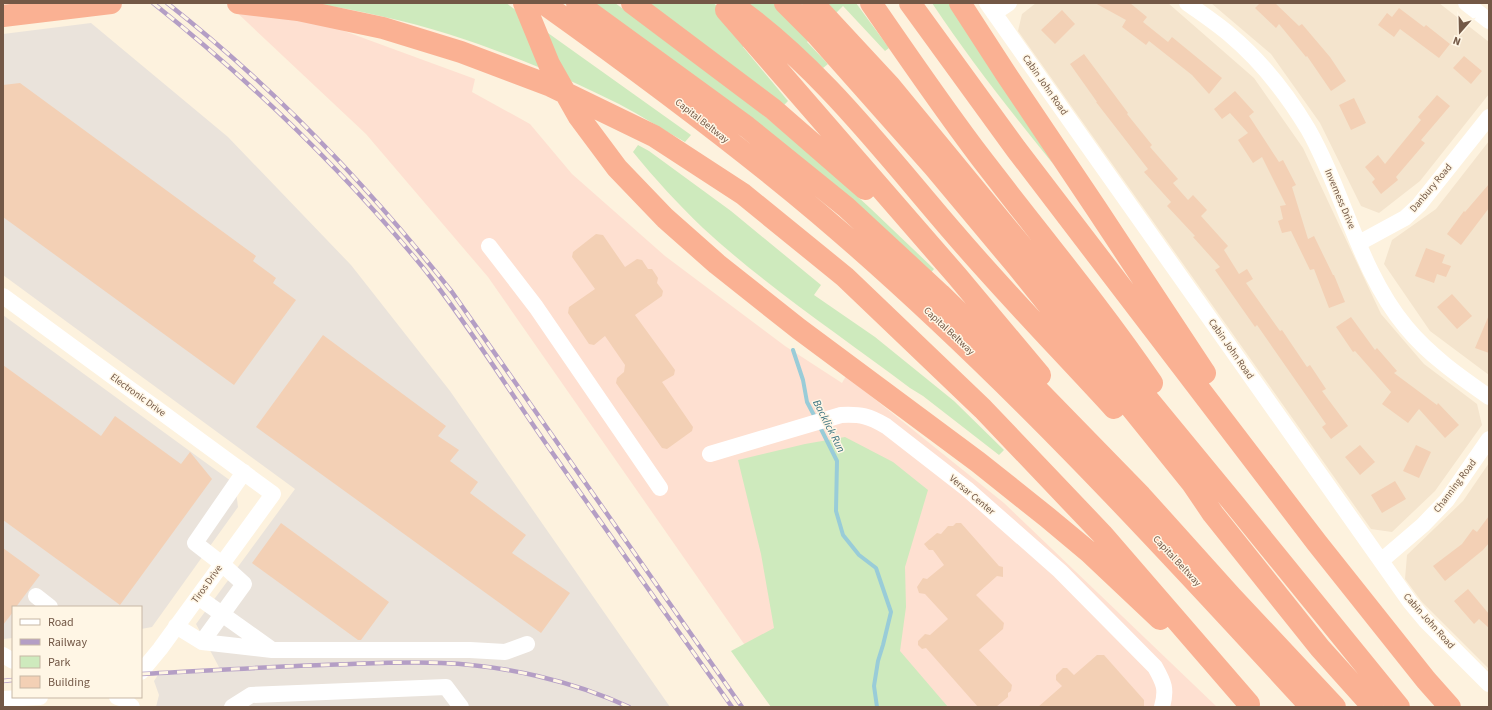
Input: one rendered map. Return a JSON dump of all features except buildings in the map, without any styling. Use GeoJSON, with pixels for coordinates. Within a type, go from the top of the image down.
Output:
{"type":"FeatureCollection","features":[{"type":"Feature","properties":{"kind":"highway"},"geometry":{"type":"LineString","coordinates":[[3,16],[111,3]]}},
{"type":"Feature","properties":{"kind":"highway"},"geometry":{"type":"LineString","coordinates":[[238,3],[298,10],[383,28],[461,52],[551,86],[654,136],[743,194],[845,278],[983,410],[1102,534],[1251,706]]}},
{"type":"Feature","properties":{"kind":"highway"},"geometry":{"type":"LineString","coordinates":[[524,3],[549,64],[579,117],[617,168],[665,218],[717,264],[799,329],[978,462],[1089,552],[1251,706]]}},
{"type":"Feature","properties":{"kind":"highway","name":"Capital Beltway"},"geometry":{"type":"LineString","coordinates":[[543,3],[687,108],[824,218],[944,326],[1038,418],[1169,553],[1311,707]]}},
{"type":"Feature","properties":{"kind":"highway"},"geometry":{"type":"LineString","coordinates":[[577,3],[747,127],[846,207],[940,294],[1009,361],[1141,496]]}},
{"type":"Feature","properties":{"kind":"highway"},"geometry":{"type":"LineString","coordinates":[[632,3],[773,109],[855,179],[957,276]]}},
{"type":"Feature","properties":{"kind":"highway"},"geometry":{"type":"LineString","coordinates":[[720,3],[957,276],[1141,496],[1231,596],[1336,707]]}},
{"type":"Feature","properties":{"kind":"highway"},"geometry":{"type":"LineString","coordinates":[[730,3],[765,29],[818,79],[872,137],[1014,303],[1213,514]]}},
{"type":"Feature","properties":{"kind":"highway"},"geometry":{"type":"LineString","coordinates":[[785,3],[824,28],[890,86],[1235,505],[1399,707]]}},
{"type":"Feature","properties":{"kind":"highway"},"geometry":{"type":"LineString","coordinates":[[813,3],[824,28],[913,143],[1016,265],[1192,483],[1213,514],[1320,648],[1373,707]]}},
{"type":"Feature","properties":{"kind":"highway"},"geometry":{"type":"LineString","coordinates":[[871,3],[972,146],[1127,347],[1235,505]]}},
{"type":"Feature","properties":{"kind":"highway"},"geometry":{"type":"LineString","coordinates":[[910,3],[1016,149],[1317,543],[1450,707]]}},
{"type":"Feature","properties":{"kind":"highway"},"geometry":{"type":"LineString","coordinates":[[960,3],[1317,543]]}},
{"type":"Feature","properties":{"kind":"street"},"geometry":{"type":"LineString","coordinates":[[991,8],[1009,3]]}},
{"type":"Feature","properties":{"kind":"street","name":"Inverness Drive"},"geometry":{"type":"LineString","coordinates":[[1188,3],[1249,52],[1290,101],[1308,129],[1324,162],[1358,243],[1376,281],[1405,326],[1422,345],[1448,368],[1489,397]]}},
{"type":"Feature","properties":{"kind":"street"},"geometry":{"type":"LineString","coordinates":[[1466,3],[1489,21]]}},
{"type":"Feature","properties":{"kind":"street","name":"Cabin John Road"},"geometry":{"type":"LineString","coordinates":[[991,8],[1410,602],[1425,620],[1489,684]]}},
{"type":"Feature","properties":{"kind":"street","name":"Danbury Road"},"geometry":{"type":"LineString","coordinates":[[1358,243],[1405,218],[1419,205],[1489,117]]}},
{"type":"Feature","properties":{"kind":"street"},"geometry":{"type":"LineString","coordinates":[[489,246],[536,307],[660,488]]}},
{"type":"Feature","properties":{"kind":"street","name":"Electronic Drive"},"geometry":{"type":"LineString","coordinates":[[3,296],[273,494]]}},
{"type":"Feature","properties":{"kind":"street","name":"Versar Center"},"geometry":{"type":"LineString","coordinates":[[710,454],[841,415],[856,414],[872,418],[886,426],[967,489],[1060,570],[1155,667],[1164,682],[1162,707]]}},
{"type":"Feature","properties":{"kind":"street","name":"Channing Road"},"geometry":{"type":"LineString","coordinates":[[1381,561],[1423,525],[1447,500],[1489,439]]}},
{"type":"Feature","properties":{"kind":"street"},"geometry":{"type":"LineString","coordinates":[[202,642],[244,584],[222,564],[195,543],[244,472]]}},
{"type":"Feature","properties":{"kind":"street","name":"Tiros Drive"},"geometry":{"type":"LineString","coordinates":[[144,666],[198,597],[273,494]]}},
{"type":"Feature","properties":{"kind":"street"},"geometry":{"type":"LineString","coordinates":[[36,596],[49,606]]}},
{"type":"Feature","properties":{"kind":"street"},"geometry":{"type":"LineString","coordinates":[[198,597],[272,650]]}},
{"type":"Feature","properties":{"kind":"street"},"geometry":{"type":"LineString","coordinates":[[176,626],[202,642],[272,650],[462,650],[505,652],[527,644]]}},
{"type":"Feature","properties":{"kind":"street"},"geometry":{"type":"LineString","coordinates":[[3,655],[12,661]]}},
{"type":"Feature","properties":{"kind":"street"},"geometry":{"type":"LineString","coordinates":[[232,707],[251,694],[446,687],[461,707]]}},
{"type":"Feature","properties":{"kind":"street"},"geometry":{"type":"LineString","coordinates":[[3,699],[22,698]]}},
{"type":"Feature","properties":{"kind":"shaded area"},"geometry":{"type":"Polygon","coordinates":[[[1036,3],[1168,3],[1254,78],[1303,148],[1381,314],[1424,364],[1477,404],[1482,425],[1435,491],[1392,532],[1371,529],[1018,31],[1022,14],[1036,3]]]}},
{"type":"Feature","properties":{"kind":"shaded area"},"geometry":{"type":"Polygon","coordinates":[[[1211,3],[1439,3],[1489,42],[1489,94],[1420,181],[1379,213],[1361,206],[1320,123],[1271,54],[1211,3]]]}},
{"type":"Feature","properties":{"kind":"shaded area"},"geometry":{"type":"Polygon","coordinates":[[[231,7],[336,28],[475,79],[472,92],[530,124],[572,174],[665,256],[785,346],[842,383],[846,376],[1004,503],[1217,707],[788,707],[488,277],[366,134],[231,7]]]}},
{"type":"Feature","properties":{"kind":"shaded area"},"geometry":{"type":"Polygon","coordinates":[[[91,23],[228,137],[351,265],[450,391],[670,707],[156,707],[159,695],[154,681],[160,672],[220,669],[196,624],[295,489],[3,275],[3,34],[91,23]]]}},
{"type":"Feature","properties":{"kind":"shaded area"},"geometry":{"type":"Polygon","coordinates":[[[1489,141],[1489,375],[1430,331],[1384,264],[1392,240],[1436,209],[1489,141]]]}},
{"type":"Feature","properties":{"kind":"shaded area"},"geometry":{"type":"Polygon","coordinates":[[[3,315],[235,484],[238,507],[152,627],[142,629],[142,606],[12,606],[12,638],[3,639],[3,315]]]}},
{"type":"Feature","properties":{"kind":"shaded area"},"geometry":{"type":"Polygon","coordinates":[[[1489,463],[1489,669],[1422,602],[1405,579],[1407,555],[1463,501],[1489,463]]]}},
{"type":"Feature","properties":{"kind":"green space"},"geometry":{"type":"Polygon","coordinates":[[[311,3],[506,3],[691,135],[685,142],[628,109],[598,94],[535,66],[469,41],[397,20],[363,12],[311,3]]]}},
{"type":"Feature","properties":{"kind":"green space"},"geometry":{"type":"Polygon","coordinates":[[[591,3],[615,3],[732,89],[820,162],[934,269],[929,275],[591,3]]]}},
{"type":"Feature","properties":{"kind":"green space"},"geometry":{"type":"Polygon","coordinates":[[[647,3],[713,3],[753,31],[743,47],[788,101],[782,107],[647,3]]]}},
{"type":"Feature","properties":{"kind":"green space"},"geometry":{"type":"Polygon","coordinates":[[[746,3],[856,3],[889,48],[885,51],[843,6],[807,42],[828,64],[823,68],[746,3]]]}},
{"type":"Feature","properties":{"kind":"green space"},"geometry":{"type":"Polygon","coordinates":[[[932,3],[949,3],[1054,165],[991,86],[932,3]]]}},
{"type":"Feature","properties":{"kind":"green space"},"geometry":{"type":"Polygon","coordinates":[[[638,145],[649,151],[731,211],[821,285],[814,295],[875,337],[954,401],[1004,450],[999,455],[923,396],[778,291],[727,250],[676,201],[633,152],[638,145]]]}},
{"type":"Feature","properties":{"kind":"green space"},"geometry":{"type":"Polygon","coordinates":[[[845,437],[893,462],[928,490],[905,567],[906,607],[900,651],[948,707],[771,707],[731,651],[774,628],[761,554],[738,460],[805,444],[845,437]]]}},
{"type":"Feature","properties":{"kind":"waterway","name":"Backlick Run"},"geometry":{"type":"LineString","coordinates":[[793,350],[803,380],[807,402],[816,419]]}},
{"type":"Feature","properties":{"kind":"waterway","name":"Backlick Run"},"geometry":{"type":"LineString","coordinates":[[819,425],[837,461],[836,511],[843,535],[859,555],[876,568],[891,612],[878,661],[874,686],[877,707]]}},
{"type":"Feature","properties":{"kind":"railway"},"geometry":{"type":"LineString","coordinates":[[153,3],[190,33],[296,129],[330,163],[394,233],[425,270],[469,330],[610,536],[732,707]]}},
{"type":"Feature","properties":{"kind":"railway"},"geometry":{"type":"LineString","coordinates":[[167,3],[207,35],[245,69],[318,139],[387,214],[452,292],[742,707]]}},
{"type":"Feature","properties":{"kind":"railway"},"geometry":{"type":"LineString","coordinates":[[142,674],[382,663],[426,662],[465,664],[513,671],[561,682],[585,689],[629,707]]}},
{"type":"Feature","properties":{"kind":"railway"},"geometry":{"type":"LineString","coordinates":[[3,681],[12,680]]}}]}
